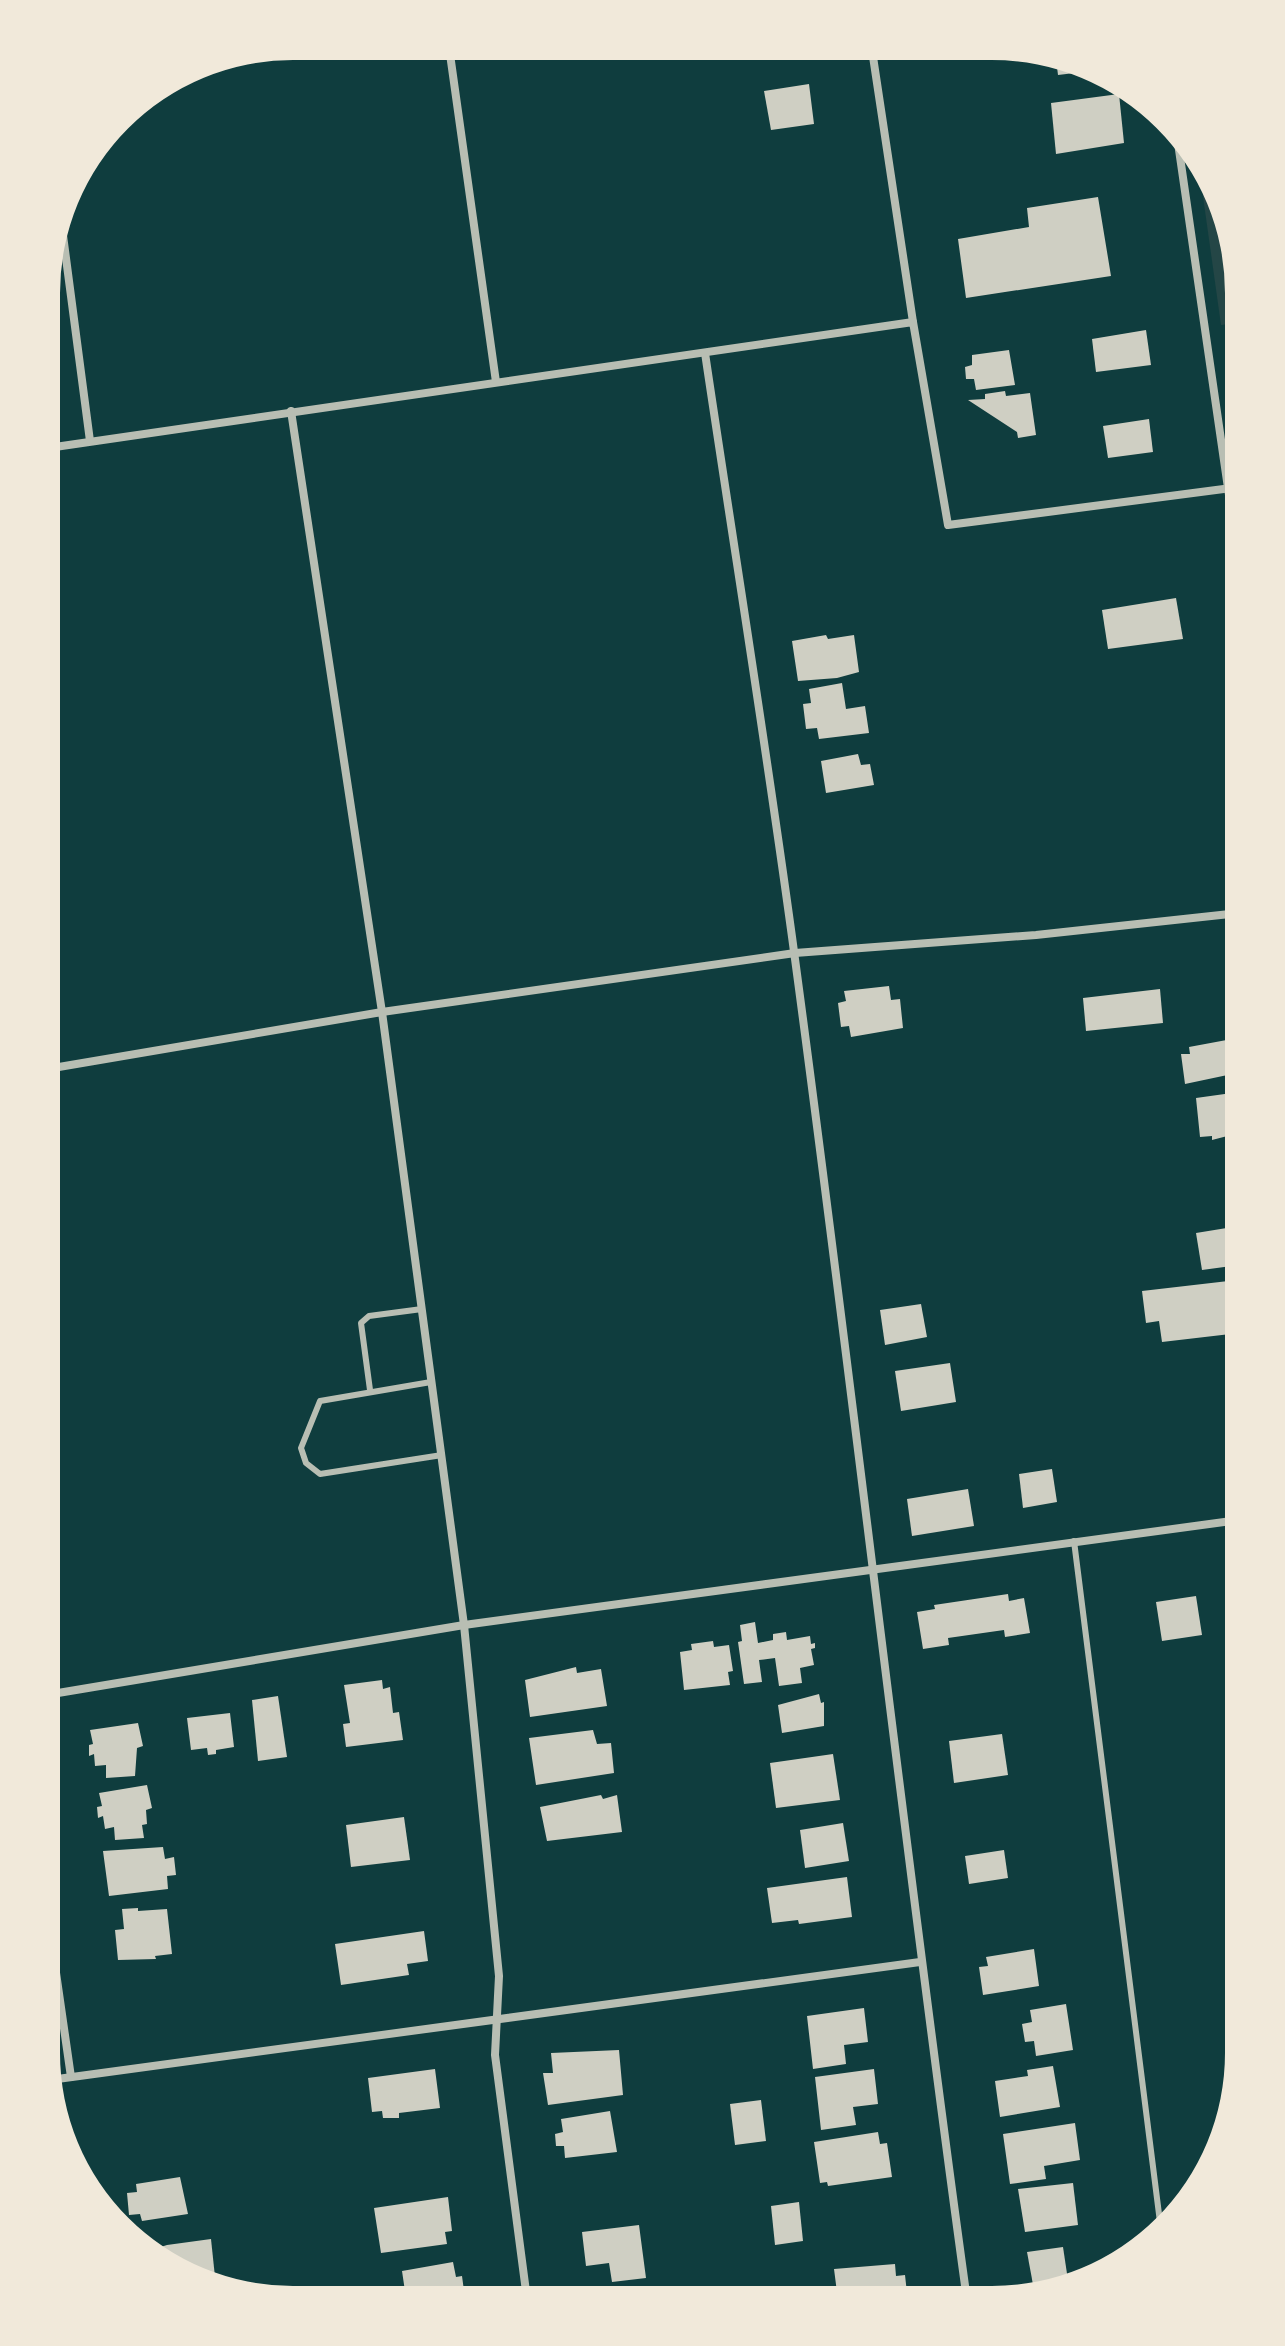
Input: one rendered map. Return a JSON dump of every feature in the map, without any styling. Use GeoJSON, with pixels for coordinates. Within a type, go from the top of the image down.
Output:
{"type":"FeatureCollection","features":[{"type":"Feature","properties":{"kind":"street"},"geometry":{"type":"LineString","coordinates":[[451,60],[496,382]]}},
{"type":"Feature","properties":{"kind":"street"},"geometry":{"type":"LineString","coordinates":[[874,60],[913,322],[948,525],[1225,488]]}},
{"type":"Feature","properties":{"kind":"street"},"geometry":{"type":"LineString","coordinates":[[1180,156],[1225,467]]}},
{"type":"Feature","properties":{"kind":"street"},"geometry":{"type":"LineString","coordinates":[[65,249],[90,441]]}},
{"type":"Feature","properties":{"kind":"street"},"geometry":{"type":"LineString","coordinates":[[60,446],[913,322]]}},
{"type":"Feature","properties":{"kind":"street"},"geometry":{"type":"LineString","coordinates":[[705,353],[795,953],[875,1567],[920,1962],[965,2286]]}},
{"type":"Feature","properties":{"kind":"street"},"geometry":{"type":"LineString","coordinates":[[291,411],[382,1012],[464,1625],[499,1976],[495,2055],[525,2286]]}},
{"type":"Feature","properties":{"kind":"street"},"geometry":{"type":"LineString","coordinates":[[60,1067],[382,1012],[795,953],[1036,935],[1225,915]]}},
{"type":"Feature","properties":{"kind":"street"},"geometry":{"type":"LineString","coordinates":[[60,1693],[464,1625],[1225,1522]]}},
{"type":"Feature","properties":{"kind":"street"},"geometry":{"type":"LineString","coordinates":[[61,2078],[920,1962]]}},
{"type":"Feature","properties":{"kind":"street"},"geometry":{"type":"LineString","coordinates":[[60,2000],[71,2077]]}},
{"type":"Feature","properties":{"kind":"lane"},"geometry":{"type":"LineString","coordinates":[[370,1390],[361,1323],[369,1316],[422,1309]]}},
{"type":"Feature","properties":{"kind":"lane"},"geometry":{"type":"LineString","coordinates":[[431,1382],[370,1390],[320,1401],[301,1448],[306,1463],[320,1474],[442,1455]]}},
{"type":"Feature","properties":{"kind":"lane"},"geometry":{"type":"LineString","coordinates":[[1074,1541],[1159,2216]]}},
{"type":"Feature","properties":{"kind":"shaded area"},"geometry":{"type":"Polygon","coordinates":[[[1203,194],[1221,248],[1225,278],[1225,325],[1221,325],[1203,194]]]}},
{"type":"Feature","properties":{"kind":"building"},"geometry":{"type":"Polygon","coordinates":[[[809,84],[814,124],[771,130],[764,91],[809,84]]]}},
{"type":"Feature","properties":{"kind":"building"},"geometry":{"type":"Polygon","coordinates":[[[1114,95],[1119,98],[1124,143],[1056,154],[1051,103],[1114,95]]]}},
{"type":"Feature","properties":{"kind":"building"},"geometry":{"type":"Polygon","coordinates":[[[1098,197],[1111,276],[966,298],[958,239],[1029,227],[1027,208],[1098,197]]]}},
{"type":"Feature","properties":{"kind":"building"},"geometry":{"type":"Polygon","coordinates":[[[1146,330],[1151,365],[1096,372],[1092,339],[1146,330]]]}},
{"type":"Feature","properties":{"kind":"building"},"geometry":{"type":"Polygon","coordinates":[[[1009,350],[1015,385],[976,390],[974,379],[966,379],[965,367],[972,365],[972,355],[1009,350]]]}},
{"type":"Feature","properties":{"kind":"building"},"geometry":{"type":"Polygon","coordinates":[[[1005,391],[1006,396],[1030,393],[1036,435],[1018,438],[1017,432],[968,400],[985,399],[985,394],[1005,391]]]}},
{"type":"Feature","properties":{"kind":"building"},"geometry":{"type":"Polygon","coordinates":[[[1149,419],[1153,452],[1108,458],[1103,426],[1149,419]]]}},
{"type":"Feature","properties":{"kind":"building"},"geometry":{"type":"Polygon","coordinates":[[[1176,598],[1183,639],[1108,649],[1102,610],[1176,598]]]}},
{"type":"Feature","properties":{"kind":"building"},"geometry":{"type":"Polygon","coordinates":[[[826,635],[828,639],[854,635],[859,672],[837,678],[798,681],[792,641],[826,635]]]}},
{"type":"Feature","properties":{"kind":"building"},"geometry":{"type":"Polygon","coordinates":[[[842,683],[846,709],[865,706],[869,733],[819,739],[817,728],[806,729],[803,704],[811,703],[809,689],[842,683]]]}},
{"type":"Feature","properties":{"kind":"building"},"geometry":{"type":"Polygon","coordinates":[[[858,754],[861,765],[870,764],[874,785],[826,793],[821,761],[858,754]]]}},
{"type":"Feature","properties":{"kind":"building"},"geometry":{"type":"Polygon","coordinates":[[[889,986],[891,1000],[900,999],[903,1028],[851,1037],[849,1026],[841,1027],[838,1003],[846,1001],[844,991],[889,986]]]}},
{"type":"Feature","properties":{"kind":"building"},"geometry":{"type":"Polygon","coordinates":[[[1160,989],[1163,1023],[1086,1031],[1083,998],[1160,989]]]}},
{"type":"Feature","properties":{"kind":"building"},"geometry":{"type":"Polygon","coordinates":[[[1225,1040],[1225,1076],[1185,1084],[1181,1054],[1190,1054],[1189,1047],[1225,1040]]]}},
{"type":"Feature","properties":{"kind":"building"},"geometry":{"type":"Polygon","coordinates":[[[1225,1094],[1225,1137],[1212,1140],[1212,1136],[1200,1137],[1196,1098],[1225,1094]]]}},
{"type":"Feature","properties":{"kind":"building"},"geometry":{"type":"Polygon","coordinates":[[[1225,1228],[1225,1267],[1202,1270],[1196,1233],[1225,1228]]]}},
{"type":"Feature","properties":{"kind":"building"},"geometry":{"type":"Polygon","coordinates":[[[1225,1281],[1225,1335],[1162,1342],[1159,1321],[1146,1323],[1142,1291],[1225,1281]]]}},
{"type":"Feature","properties":{"kind":"building"},"geometry":{"type":"Polygon","coordinates":[[[921,1304],[927,1337],[885,1345],[880,1310],[921,1304]]]}},
{"type":"Feature","properties":{"kind":"building"},"geometry":{"type":"Polygon","coordinates":[[[950,1363],[956,1402],[901,1411],[895,1371],[950,1363]]]}},
{"type":"Feature","properties":{"kind":"building"},"geometry":{"type":"Polygon","coordinates":[[[1052,1469],[1057,1502],[1023,1508],[1019,1474],[1052,1469]]]}},
{"type":"Feature","properties":{"kind":"building"},"geometry":{"type":"Polygon","coordinates":[[[968,1489],[974,1526],[912,1536],[907,1499],[968,1489]]]}},
{"type":"Feature","properties":{"kind":"building"},"geometry":{"type":"Polygon","coordinates":[[[1008,1594],[1009,1601],[1024,1598],[1030,1633],[1005,1637],[1004,1630],[948,1638],[949,1645],[923,1649],[917,1612],[935,1609],[934,1605],[1008,1594]]]}},
{"type":"Feature","properties":{"kind":"building"},"geometry":{"type":"Polygon","coordinates":[[[1196,1596],[1202,1635],[1162,1641],[1156,1602],[1196,1596]]]}},
{"type":"Feature","properties":{"kind":"building"},"geometry":{"type":"Polygon","coordinates":[[[755,1622],[758,1643],[773,1640],[773,1634],[786,1632],[787,1640],[810,1636],[811,1644],[815,1643],[815,1648],[811,1649],[814,1665],[800,1668],[802,1683],[779,1686],[775,1658],[759,1660],[762,1682],[744,1684],[738,1642],[742,1641],[740,1625],[755,1622]]]}},
{"type":"Feature","properties":{"kind":"building"},"geometry":{"type":"Polygon","coordinates":[[[713,1641],[714,1647],[729,1645],[733,1671],[728,1672],[730,1685],[684,1690],[680,1652],[692,1650],[691,1644],[713,1641]]]}},
{"type":"Feature","properties":{"kind":"building"},"geometry":{"type":"Polygon","coordinates":[[[576,1667],[577,1673],[601,1669],[607,1706],[530,1717],[525,1680],[576,1667]]]}},
{"type":"Feature","properties":{"kind":"building"},"geometry":{"type":"Polygon","coordinates":[[[382,1680],[383,1689],[390,1687],[393,1713],[399,1712],[403,1740],[346,1747],[343,1724],[350,1723],[344,1685],[382,1680]]]}},
{"type":"Feature","properties":{"kind":"building"},"geometry":{"type":"Polygon","coordinates":[[[819,1694],[821,1703],[824,1702],[824,1726],[782,1733],[778,1705],[819,1694]]]}},
{"type":"Feature","properties":{"kind":"building"},"geometry":{"type":"Polygon","coordinates":[[[278,1696],[287,1757],[258,1761],[252,1700],[278,1696]]]}},
{"type":"Feature","properties":{"kind":"building"},"geometry":{"type":"Polygon","coordinates":[[[230,1713],[234,1747],[216,1750],[216,1754],[208,1755],[207,1748],[191,1750],[187,1718],[230,1713]]]}},
{"type":"Feature","properties":{"kind":"building"},"geometry":{"type":"Polygon","coordinates":[[[138,1723],[143,1746],[137,1748],[135,1776],[106,1778],[106,1765],[95,1766],[94,1754],[89,1756],[89,1745],[93,1744],[90,1730],[138,1723]]]}},
{"type":"Feature","properties":{"kind":"building"},"geometry":{"type":"Polygon","coordinates":[[[593,1730],[597,1744],[611,1743],[614,1773],[536,1785],[529,1738],[593,1730]]]}},
{"type":"Feature","properties":{"kind":"building"},"geometry":{"type":"Polygon","coordinates":[[[1002,1734],[1008,1775],[954,1783],[949,1741],[1002,1734]]]}},
{"type":"Feature","properties":{"kind":"building"},"geometry":{"type":"Polygon","coordinates":[[[833,1754],[840,1800],[776,1808],[770,1763],[833,1754]]]}},
{"type":"Feature","properties":{"kind":"building"},"geometry":{"type":"Polygon","coordinates":[[[147,1785],[152,1808],[146,1810],[147,1824],[142,1825],[144,1838],[115,1840],[114,1827],[105,1829],[103,1816],[98,1818],[97,1807],[102,1806],[99,1793],[147,1785]]]}},
{"type":"Feature","properties":{"kind":"building"},"geometry":{"type":"Polygon","coordinates":[[[601,1795],[603,1799],[617,1795],[622,1832],[547,1841],[540,1807],[601,1795]]]}},
{"type":"Feature","properties":{"kind":"building"},"geometry":{"type":"Polygon","coordinates":[[[404,1817],[410,1860],[351,1867],[346,1825],[404,1817]]]}},
{"type":"Feature","properties":{"kind":"building"},"geometry":{"type":"Polygon","coordinates":[[[843,1823],[849,1861],[805,1868],[800,1830],[843,1823]]]}},
{"type":"Feature","properties":{"kind":"building"},"geometry":{"type":"Polygon","coordinates":[[[163,1847],[165,1859],[174,1857],[176,1875],[167,1876],[168,1889],[109,1896],[103,1851],[163,1847]]]}},
{"type":"Feature","properties":{"kind":"building"},"geometry":{"type":"Polygon","coordinates":[[[1004,1850],[1008,1878],[969,1884],[965,1856],[1004,1850]]]}},
{"type":"Feature","properties":{"kind":"building"},"geometry":{"type":"Polygon","coordinates":[[[847,1877],[852,1917],[799,1924],[798,1920],[772,1923],[767,1888],[847,1877]]]}},
{"type":"Feature","properties":{"kind":"building"},"geometry":{"type":"Polygon","coordinates":[[[138,1908],[138,1911],[167,1909],[172,1954],[155,1956],[156,1959],[118,1960],[115,1930],[124,1929],[122,1909],[138,1908]]]}},
{"type":"Feature","properties":{"kind":"building"},"geometry":{"type":"Polygon","coordinates":[[[424,1931],[428,1961],[407,1964],[409,1975],[341,1985],[335,1944],[424,1931]]]}},
{"type":"Feature","properties":{"kind":"building"},"geometry":{"type":"Polygon","coordinates":[[[1034,1949],[1039,1986],[983,1995],[979,1967],[988,1966],[986,1957],[1034,1949]]]}},
{"type":"Feature","properties":{"kind":"building"},"geometry":{"type":"Polygon","coordinates":[[[1066,2004],[1073,2050],[1036,2056],[1034,2041],[1025,2042],[1022,2024],[1032,2022],[1030,2010],[1066,2004]]]}},
{"type":"Feature","properties":{"kind":"building"},"geometry":{"type":"Polygon","coordinates":[[[864,2008],[868,2042],[844,2045],[846,2064],[813,2069],[807,2016],[864,2008]]]}},
{"type":"Feature","properties":{"kind":"building"},"geometry":{"type":"Polygon","coordinates":[[[619,2050],[623,2095],[548,2105],[543,2073],[553,2073],[551,2053],[619,2050]]]}},
{"type":"Feature","properties":{"kind":"building"},"geometry":{"type":"Polygon","coordinates":[[[1053,2066],[1060,2107],[1000,2117],[995,2081],[1028,2076],[1027,2070],[1053,2066]]]}},
{"type":"Feature","properties":{"kind":"building"},"geometry":{"type":"Polygon","coordinates":[[[435,2069],[440,2108],[399,2113],[399,2118],[383,2118],[382,2111],[372,2112],[368,2078],[435,2069]]]}},
{"type":"Feature","properties":{"kind":"building"},"geometry":{"type":"Polygon","coordinates":[[[874,2069],[878,2104],[853,2107],[856,2125],[821,2130],[815,2077],[874,2069]]]}},
{"type":"Feature","properties":{"kind":"building"},"geometry":{"type":"Polygon","coordinates":[[[761,2100],[766,2141],[735,2145],[730,2104],[761,2100]]]}},
{"type":"Feature","properties":{"kind":"building"},"geometry":{"type":"Polygon","coordinates":[[[610,2111],[617,2152],[565,2158],[564,2146],[556,2146],[555,2134],[563,2132],[561,2119],[610,2111]]]}},
{"type":"Feature","properties":{"kind":"building"},"geometry":{"type":"Polygon","coordinates":[[[1075,2123],[1080,2160],[1044,2166],[1046,2179],[1010,2184],[1003,2134],[1075,2123]]]}},
{"type":"Feature","properties":{"kind":"building"},"geometry":{"type":"Polygon","coordinates":[[[878,2132],[880,2144],[887,2143],[892,2177],[828,2186],[827,2182],[820,2183],[814,2142],[878,2132]]]}},
{"type":"Feature","properties":{"kind":"building"},"geometry":{"type":"Polygon","coordinates":[[[180,2177],[188,2214],[142,2221],[140,2214],[129,2215],[127,2193],[137,2192],[136,2184],[180,2177]]]}},
{"type":"Feature","properties":{"kind":"building"},"geometry":{"type":"Polygon","coordinates":[[[1073,2183],[1078,2225],[1025,2232],[1018,2189],[1073,2183]]]}},
{"type":"Feature","properties":{"kind":"building"},"geometry":{"type":"Polygon","coordinates":[[[448,2197],[452,2231],[445,2232],[447,2244],[381,2253],[374,2208],[448,2197]]]}},
{"type":"Feature","properties":{"kind":"building"},"geometry":{"type":"Polygon","coordinates":[[[799,2202],[803,2241],[775,2245],[771,2206],[799,2202]]]}},
{"type":"Feature","properties":{"kind":"building"},"geometry":{"type":"Polygon","coordinates":[[[639,2225],[646,2278],[612,2282],[609,2263],[586,2266],[582,2232],[639,2225]]]}},
{"type":"Feature","properties":{"kind":"building"},"geometry":{"type":"Polygon","coordinates":[[[211,2239],[214,2272],[176,2255],[163,2246],[211,2239]]]}},
{"type":"Feature","properties":{"kind":"building"},"geometry":{"type":"Polygon","coordinates":[[[1063,2247],[1067,2274],[1033,2283],[1027,2252],[1063,2247]]]}},
{"type":"Feature","properties":{"kind":"building"},"geometry":{"type":"Polygon","coordinates":[[[453,2262],[456,2277],[462,2276],[463,2286],[404,2286],[402,2271],[453,2262]]]}},
{"type":"Feature","properties":{"kind":"building"},"geometry":{"type":"Polygon","coordinates":[[[895,2264],[896,2276],[905,2275],[906,2286],[836,2286],[834,2269],[895,2264]]]}}]}
